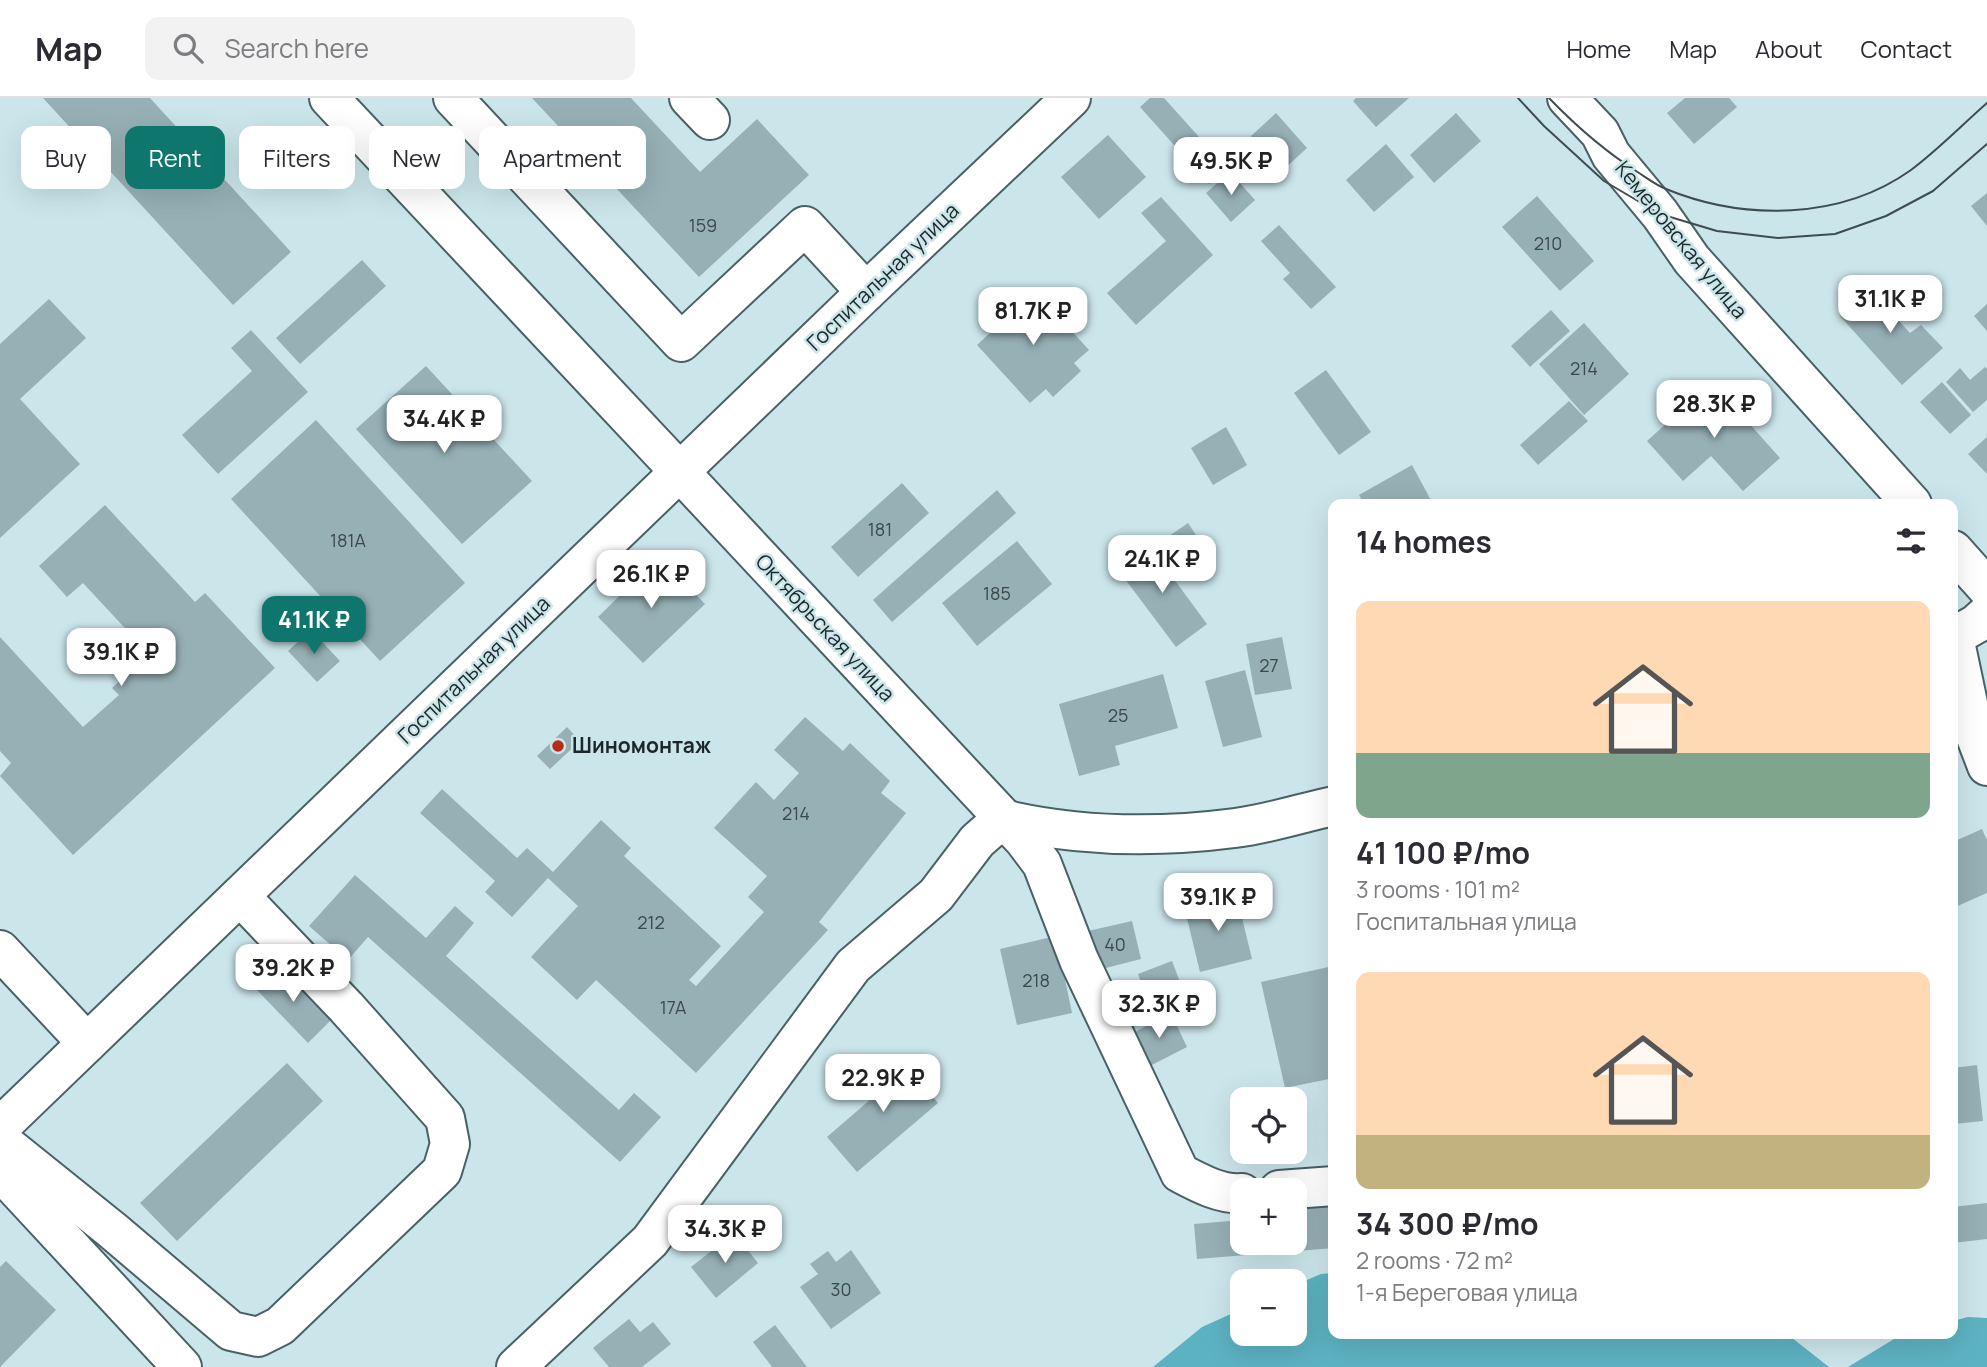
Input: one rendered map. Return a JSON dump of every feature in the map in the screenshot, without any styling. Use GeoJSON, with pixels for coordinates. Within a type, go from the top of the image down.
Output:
{"type":"FeatureCollection","features":[{"type":"Feature","properties":{"kind":"street","name":"Октябрьская улица"},"geometry":{"type":"LineString","coordinates":[[329,98],[1024,840],[1042,864],[1079,960],[1180,1173],[1203,1185],[1230,1193]]}},
{"type":"Feature","properties":{"kind":"street"},"geometry":{"type":"LineString","coordinates":[[453,98],[681,342],[805,226],[866,292]]}},
{"type":"Feature","properties":{"kind":"street","name":"Госпитальная улица"},"geometry":{"type":"LineString","coordinates":[[0,1127],[866,292],[1071,98]]}},
{"type":"Feature","properties":{"kind":"street","name":"Кемеровская улица"},"geometry":{"type":"LineString","coordinates":[[1567,98],[1600,133],[1611,155],[1660,214],[1692,260],[1907,499]]}},
{"type":"Feature","properties":{"kind":"street"},"geometry":{"type":"LineString","coordinates":[[1958,556],[1987,588]]}},
{"type":"Feature","properties":{"kind":"street"},"geometry":{"type":"LineString","coordinates":[[1958,634],[1987,614]]}},
{"type":"Feature","properties":{"kind":"street"},"geometry":{"type":"LineString","coordinates":[[1958,660],[1974,732],[1987,766]]}},
{"type":"Feature","properties":{"kind":"street"},"geometry":{"type":"LineString","coordinates":[[516,1367],[650,1241],[853,966],[936,895],[977,841],[1002,819],[1046,829],[1132,835],[1236,828],[1328,807]]}},
{"type":"Feature","properties":{"kind":"street"},"geometry":{"type":"LineString","coordinates":[[0,1140],[231,1331],[258,1337],[280,1326],[442,1171],[450,1144],[445,1118],[346,1007],[240,896]]}},
{"type":"Feature","properties":{"kind":"street"},"geometry":{"type":"LineString","coordinates":[[0,950],[88,1043]]}},
{"type":"Feature","properties":{"kind":"street"},"geometry":{"type":"LineString","coordinates":[[0,1171],[181,1367]]}},
{"type":"Feature","properties":{"kind":"street"},"geometry":{"type":"LineString","coordinates":[[1307,1188],[1328,1186]]}},
{"type":"Feature","properties":{"kind":"shaded area"},"geometry":{"type":"Polygon","coordinates":[[[1328,1273],[1328,1339],[1793,1339],[1829,1367],[1153,1367],[1202,1327],[1230,1314],[1230,1346],[1307,1346],[1307,1280],[1328,1273]]]}},
{"type":"Feature","properties":{"kind":"shaded area"},"geometry":{"type":"Polygon","coordinates":[[[1987,1318],[1987,1367],[1848,1367],[1894,1339],[1958,1339],[1958,1320],[1987,1318]]]}},
{"type":"Feature","properties":{"kind":"building"},"geometry":{"type":"Polygon","coordinates":[[[43,98],[150,98],[176,126],[125,126],[125,187],[111,172],[111,126],[69,126],[43,98]]]}},
{"type":"Feature","properties":{"kind":"building"},"geometry":{"type":"Polygon","coordinates":[[[532,98],[631,98],[700,172],[757,119],[809,175],[699,277],[617,189],[646,189],[646,126],[558,126],[532,98]]]}},
{"type":"Feature","properties":{"kind":"building"},"geometry":{"type":"Polygon","coordinates":[[[1150,98],[1164,98],[1227,168],[1209,184],[1140,107],[1150,98]]]}},
{"type":"Feature","properties":{"kind":"building"},"geometry":{"type":"Polygon","coordinates":[[[1356,98],[1409,98],[1376,127],[1353,101],[1356,98]]]}},
{"type":"Feature","properties":{"kind":"building"},"geometry":{"type":"Polygon","coordinates":[[[1685,98],[1729,98],[1737,107],[1694,144],[1667,113],[1685,98]]]}},
{"type":"Feature","properties":{"kind":"building"},"geometry":{"type":"Polygon","coordinates":[[[1276,113],[1307,148],[1282,171],[1251,136],[1276,113]]]}},
{"type":"Feature","properties":{"kind":"building"},"geometry":{"type":"Polygon","coordinates":[[[1456,113],[1481,141],[1434,183],[1410,155],[1456,113]]]}},
{"type":"Feature","properties":{"kind":"building"},"geometry":{"type":"Polygon","coordinates":[[[1108,135],[1146,177],[1099,219],[1061,177],[1108,135]]]}},
{"type":"Feature","properties":{"kind":"building"},"geometry":{"type":"Polygon","coordinates":[[[1386,144],[1414,177],[1374,212],[1346,180],[1386,144]]]}},
{"type":"Feature","properties":{"kind":"building"},"geometry":{"type":"Polygon","coordinates":[[[1230,172],[1255,200],[1231,222],[1206,193],[1230,172]]]}},
{"type":"Feature","properties":{"kind":"building"},"geometry":{"type":"Polygon","coordinates":[[[225,180],[291,252],[233,305],[127,189],[225,189],[225,180]]]}},
{"type":"Feature","properties":{"kind":"building"},"geometry":{"type":"Polygon","coordinates":[[[1987,193],[1987,226],[1971,206],[1987,193]]]}},
{"type":"Feature","properties":{"kind":"building"},"geometry":{"type":"Polygon","coordinates":[[[1537,196],[1594,261],[1560,291],[1502,227],[1537,196]]]}},
{"type":"Feature","properties":{"kind":"building"},"geometry":{"type":"Polygon","coordinates":[[[1161,197],[1213,255],[1136,325],[1107,293],[1166,241],[1141,213],[1161,197]]]}},
{"type":"Feature","properties":{"kind":"building"},"geometry":{"type":"Polygon","coordinates":[[[1279,225],[1336,287],[1311,309],[1283,279],[1290,273],[1261,241],[1279,225]]]}},
{"type":"Feature","properties":{"kind":"building"},"geometry":{"type":"Polygon","coordinates":[[[362,260],[386,286],[300,364],[276,338],[362,260]]]}},
{"type":"Feature","properties":{"kind":"building"},"geometry":{"type":"Polygon","coordinates":[[[1877,283],[1893,301],[1886,307],[1910,333],[1921,325],[1943,348],[1902,385],[1840,316],[1877,283]]]}},
{"type":"Feature","properties":{"kind":"building"},"geometry":{"type":"Polygon","coordinates":[[[1036,292],[1089,350],[1074,363],[1081,371],[1053,397],[1046,389],[1030,403],[977,345],[991,332],[983,323],[1012,297],[1020,306],[1036,292]]]}},
{"type":"Feature","properties":{"kind":"building"},"geometry":{"type":"Polygon","coordinates":[[[49,299],[86,338],[20,399],[80,464],[0,538],[0,344],[49,299]]]}},
{"type":"Feature","properties":{"kind":"building"},"geometry":{"type":"Polygon","coordinates":[[[1987,304],[1987,331],[1974,316],[1987,304]]]}},
{"type":"Feature","properties":{"kind":"building"},"geometry":{"type":"Polygon","coordinates":[[[1551,310],[1570,331],[1530,367],[1511,346],[1551,310]]]}},
{"type":"Feature","properties":{"kind":"building"},"geometry":{"type":"Polygon","coordinates":[[[1584,323],[1629,374],[1584,415],[1539,364],[1584,323]]]}},
{"type":"Feature","properties":{"kind":"building"},"geometry":{"type":"Polygon","coordinates":[[[251,330],[308,392],[218,474],[182,435],[252,371],[231,348],[251,330]]]}},
{"type":"Feature","properties":{"kind":"building"},"geometry":{"type":"Polygon","coordinates":[[[426,366],[532,481],[462,544],[356,429],[426,366]]]}},
{"type":"Feature","properties":{"kind":"building"},"geometry":{"type":"Polygon","coordinates":[[[1985,367],[1987,400],[1973,412],[1946,382],[1960,368],[1970,380],[1985,367]]]}},
{"type":"Feature","properties":{"kind":"building"},"geometry":{"type":"Polygon","coordinates":[[[1326,370],[1371,432],[1339,455],[1294,393],[1326,370]]]}},
{"type":"Feature","properties":{"kind":"building"},"geometry":{"type":"Polygon","coordinates":[[[1712,382],[1780,458],[1743,491],[1711,456],[1683,481],[1647,441],[1712,382]]]}},
{"type":"Feature","properties":{"kind":"building"},"geometry":{"type":"Polygon","coordinates":[[[1942,382],[1971,415],[1950,434],[1920,402],[1942,382]]]}},
{"type":"Feature","properties":{"kind":"building"},"geometry":{"type":"Polygon","coordinates":[[[1569,401],[1588,421],[1538,465],[1520,445],[1569,401]]]}},
{"type":"Feature","properties":{"kind":"building"},"geometry":{"type":"Polygon","coordinates":[[[316,420],[465,583],[380,661],[231,499],[316,420]]]}},
{"type":"Feature","properties":{"kind":"building"},"geometry":{"type":"Polygon","coordinates":[[[1226,427],[1247,465],[1213,485],[1191,448],[1226,427]]]}},
{"type":"Feature","properties":{"kind":"building"},"geometry":{"type":"Polygon","coordinates":[[[1987,437],[1987,474],[1968,454],[1987,437]]]}},
{"type":"Feature","properties":{"kind":"building"},"geometry":{"type":"Polygon","coordinates":[[[1412,465],[1430,499],[1361,499],[1359,495],[1412,465]]]}},
{"type":"Feature","properties":{"kind":"building"},"geometry":{"type":"Polygon","coordinates":[[[902,483],[929,513],[858,577],[831,547],[902,483]]]}},
{"type":"Feature","properties":{"kind":"building"},"geometry":{"type":"Polygon","coordinates":[[[997,490],[1016,513],[892,622],[873,600],[997,490]]]}},
{"type":"Feature","properties":{"kind":"building"},"geometry":{"type":"Polygon","coordinates":[[[105,505],[195,602],[205,593],[275,668],[73,855],[0,776],[11,763],[0,751],[0,637],[83,727],[119,695],[112,688],[149,654],[83,583],[67,597],[39,566],[105,505]]]}},
{"type":"Feature","properties":{"kind":"building"},"geometry":{"type":"Polygon","coordinates":[[[1188,523],[1208,553],[1182,570],[1162,541],[1188,523]]]}},
{"type":"Feature","properties":{"kind":"building"},"geometry":{"type":"Polygon","coordinates":[[[1017,541],[1052,584],[977,646],[942,603],[1017,541]]]}},
{"type":"Feature","properties":{"kind":"building"},"geometry":{"type":"Polygon","coordinates":[[[1148,544],[1207,624],[1176,647],[1116,567],[1148,544]]]}},
{"type":"Feature","properties":{"kind":"building"},"geometry":{"type":"Polygon","coordinates":[[[659,557],[705,604],[643,663],[598,617],[659,557]]]}},
{"type":"Feature","properties":{"kind":"building"},"geometry":{"type":"Polygon","coordinates":[[[311,630],[340,661],[317,682],[288,651],[311,630]]]}},
{"type":"Feature","properties":{"kind":"building"},"geometry":{"type":"Polygon","coordinates":[[[1282,637],[1292,689],[1255,695],[1246,644],[1282,637]]]}},
{"type":"Feature","properties":{"kind":"building"},"geometry":{"type":"Polygon","coordinates":[[[1245,670],[1262,737],[1223,747],[1205,681],[1245,670]]]}},
{"type":"Feature","properties":{"kind":"building"},"geometry":{"type":"Polygon","coordinates":[[[1163,674],[1178,728],[1115,746],[1120,765],[1079,776],[1059,704],[1163,674]]]}},
{"type":"Feature","properties":{"kind":"building"},"geometry":{"type":"Polygon","coordinates":[[[805,717],[843,751],[850,743],[890,781],[881,793],[906,813],[819,922],[828,930],[696,1073],[596,980],[577,1000],[531,957],[578,906],[548,878],[512,917],[485,892],[495,881],[420,813],[442,789],[517,858],[527,848],[553,872],[601,820],[631,848],[624,856],[721,946],[689,980],[696,986],[764,912],[748,897],[767,876],[714,828],[756,782],[774,800],[799,773],[774,750],[805,717]]]}},
{"type":"Feature","properties":{"kind":"building"},"geometry":{"type":"Polygon","coordinates":[[[567,727],[580,741],[550,769],[537,756],[567,727]]]}},
{"type":"Feature","properties":{"kind":"building"},"geometry":{"type":"Polygon","coordinates":[[[1982,829],[1987,840],[1987,893],[1958,906],[1958,840],[1982,829]]]}},
{"type":"Feature","properties":{"kind":"building"},"geometry":{"type":"Polygon","coordinates":[[[355,875],[426,938],[455,906],[474,923],[446,956],[619,1110],[634,1093],[661,1117],[620,1162],[368,937],[348,960],[309,926],[355,875]]]}},
{"type":"Feature","properties":{"kind":"building"},"geometry":{"type":"Polygon","coordinates":[[[1236,893],[1252,959],[1200,972],[1184,906],[1236,893]]]}},
{"type":"Feature","properties":{"kind":"building"},"geometry":{"type":"Polygon","coordinates":[[[1132,921],[1141,959],[1098,970],[1088,931],[1132,921]]]}},
{"type":"Feature","properties":{"kind":"building"},"geometry":{"type":"Polygon","coordinates":[[[1056,936],[1072,1013],[1017,1025],[1000,949],[1056,936]]]}},
{"type":"Feature","properties":{"kind":"building"},"geometry":{"type":"Polygon","coordinates":[[[1172,961],[1188,1003],[1153,1016],[1138,974],[1172,961]]]}},
{"type":"Feature","properties":{"kind":"building"},"geometry":{"type":"Polygon","coordinates":[[[279,966],[331,1020],[308,1043],[255,988],[279,966]]]}},
{"type":"Feature","properties":{"kind":"building"},"geometry":{"type":"Polygon","coordinates":[[[1328,967],[1328,1079],[1285,1087],[1261,982],[1328,967]]]}},
{"type":"Feature","properties":{"kind":"building"},"geometry":{"type":"Polygon","coordinates":[[[1171,1013],[1187,1047],[1148,1067],[1131,1034],[1171,1013]]]}},
{"type":"Feature","properties":{"kind":"building"},"geometry":{"type":"Polygon","coordinates":[[[897,1054],[938,1103],[857,1172],[827,1137],[879,1092],[868,1079],[897,1054]]]}},
{"type":"Feature","properties":{"kind":"building"},"geometry":{"type":"Polygon","coordinates":[[[287,1063],[323,1101],[177,1241],[140,1203],[287,1063]]]}},
{"type":"Feature","properties":{"kind":"building"},"geometry":{"type":"Polygon","coordinates":[[[1977,1065],[1983,1121],[1958,1124],[1958,1067],[1977,1065]]]}},
{"type":"Feature","properties":{"kind":"building"},"geometry":{"type":"Polygon","coordinates":[[[1328,1200],[1328,1248],[1307,1250],[1307,1202],[1328,1200]]]}},
{"type":"Feature","properties":{"kind":"building"},"geometry":{"type":"Polygon","coordinates":[[[1987,1203],[1987,1239],[1958,1242],[1958,1206],[1987,1203]]]}},
{"type":"Feature","properties":{"kind":"building"},"geometry":{"type":"Polygon","coordinates":[[[1230,1221],[1230,1255],[1247,1255],[1197,1259],[1194,1224],[1230,1221]]]}},
{"type":"Feature","properties":{"kind":"building"},"geometry":{"type":"Polygon","coordinates":[[[734,1233],[758,1263],[716,1298],[691,1267],[734,1233]]]}},
{"type":"Feature","properties":{"kind":"building"},"geometry":{"type":"Polygon","coordinates":[[[851,1250],[881,1293],[831,1329],[800,1287],[818,1274],[810,1264],[828,1251],[836,1262],[851,1250]]]}},
{"type":"Feature","properties":{"kind":"building"},"geometry":{"type":"Polygon","coordinates":[[[6,1261],[56,1310],[0,1367],[0,1267],[6,1261]]]}},
{"type":"Feature","properties":{"kind":"building"},"geometry":{"type":"Polygon","coordinates":[[[629,1319],[640,1332],[653,1322],[671,1344],[642,1367],[609,1367],[593,1348],[629,1319]]]}},
{"type":"Feature","properties":{"kind":"building"},"geometry":{"type":"Polygon","coordinates":[[[775,1325],[807,1367],[772,1367],[753,1342],[775,1325]]]}},
{"type":"Feature","properties":{"kind":"tram line"},"geometry":{"type":"LineString","coordinates":[[1518,98],[1604,181],[1660,214],[1717,231],[1778,238],[1835,234],[1886,216],[1933,191],[1987,144]]}},
{"type":"Feature","properties":{"kind":"tram line"},"geometry":{"type":"LineString","coordinates":[[1549,98],[1603,147],[1659,186],[1727,207],[1759,210],[1823,206],[1854,199],[1884,186],[1921,162],[1987,103]]}},
{"type":"Feature","properties":{"kind":"place","name":"Шиномонтаж"},"geometry":{"type":"Point","coordinates":[558,746]}}]}
